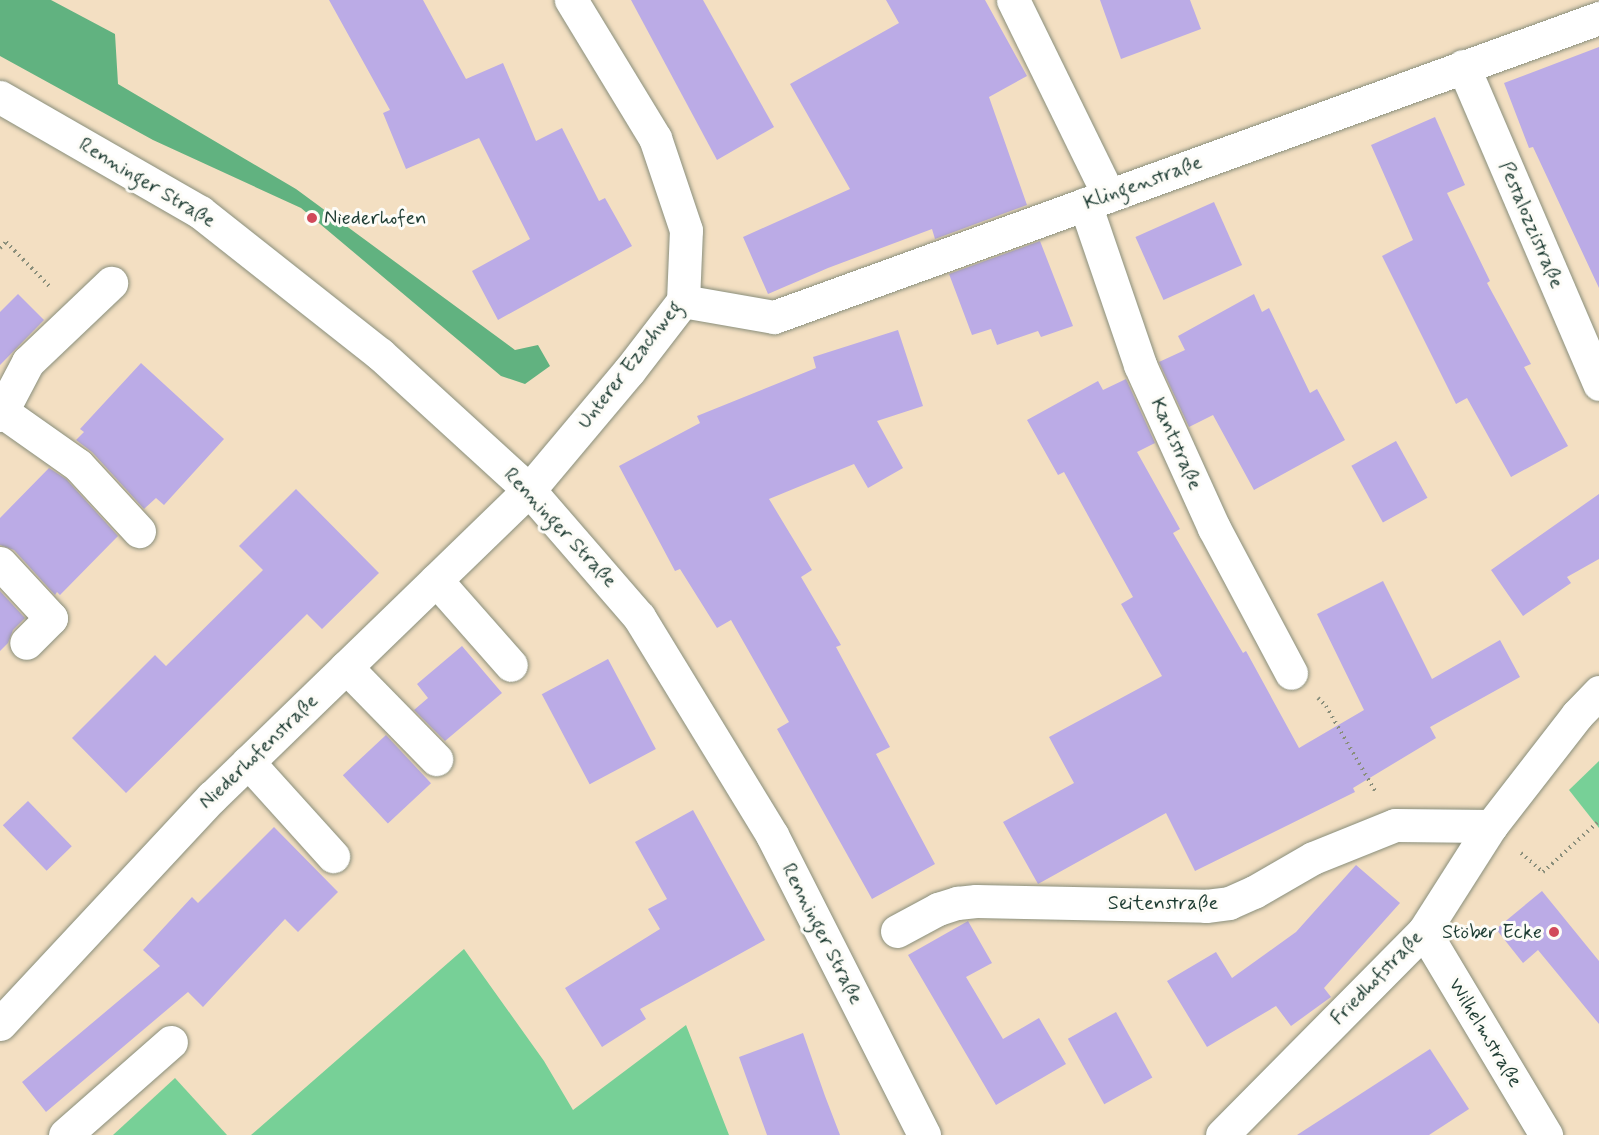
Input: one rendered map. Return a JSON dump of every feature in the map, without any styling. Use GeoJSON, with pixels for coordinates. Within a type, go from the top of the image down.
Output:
{"type":"FeatureCollection","features":[{"type":"Feature","properties":{"kind":"street","name":"Unterer Ezachweg"},"geometry":{"type":"LineString","coordinates":[[529,490],[629,372],[683,301],[686,230],[655,138],[571,0]]}},
{"type":"Feature","properties":{"kind":"street","name":"Kantstraße"},"geometry":{"type":"LineString","coordinates":[[1013,0],[1097,200],[1140,365],[1214,528],[1291,673]]}},
{"type":"Feature","properties":{"kind":"street","name":"Klingenstraße"},"geometry":{"type":"LineString","coordinates":[[683,301],[774,317],[1599,18]]}},
{"type":"Feature","properties":{"kind":"street","name":"Pestalozzistraße"},"geometry":{"type":"LineString","coordinates":[[1463,66],[1599,384]]}},
{"type":"Feature","properties":{"kind":"street","name":"Renninger Straße"},"geometry":{"type":"LineString","coordinates":[[0,97],[200,212],[381,354],[529,490],[639,616],[772,834],[924,1135]]}},
{"type":"Feature","properties":{"kind":"street"},"geometry":{"type":"LineString","coordinates":[[111,283],[28,363],[1,413],[78,465],[139,531]]}},
{"type":"Feature","properties":{"kind":"street","name":"Niederhofenstraße"},"geometry":{"type":"LineString","coordinates":[[0,1024],[212,797],[529,490]]}},
{"type":"Feature","properties":{"kind":"street"},"geometry":{"type":"LineString","coordinates":[[0,563],[51,618],[26,643]]}},
{"type":"Feature","properties":{"kind":"street"},"geometry":{"type":"LineString","coordinates":[[436,580],[511,665]]}},
{"type":"Feature","properties":{"kind":"street"},"geometry":{"type":"LineString","coordinates":[[346,666],[436,759]]}},
{"type":"Feature","properties":{"kind":"street","name":"Friedhofstraße"},"geometry":{"type":"LineString","coordinates":[[1222,1135],[1424,931],[1491,826],[1577,715],[1599,692]]}},
{"type":"Feature","properties":{"kind":"street"},"geometry":{"type":"LineString","coordinates":[[248,762],[333,856]]}},
{"type":"Feature","properties":{"kind":"street","name":"Seitenstraße"},"geometry":{"type":"LineString","coordinates":[[897,931],[938,909],[957,903],[976,901],[1206,906],[1229,903],[1254,892],[1313,858],[1395,825],[1491,826]]}},
{"type":"Feature","properties":{"kind":"street","name":"Wilhelmstraße"},"geometry":{"type":"LineString","coordinates":[[1424,931],[1545,1135]]}},
{"type":"Feature","properties":{"kind":"street"},"geometry":{"type":"LineString","coordinates":[[65,1135],[171,1042]]}},
{"type":"Feature","properties":{"kind":"path"},"geometry":{"type":"LineString","coordinates":[[0,248],[6,242],[78,315]]}},
{"type":"Feature","properties":{"kind":"path"},"geometry":{"type":"LineString","coordinates":[[1291,673],[1326,706],[1395,825]]}},
{"type":"Feature","properties":{"kind":"path"},"geometry":{"type":"LineString","coordinates":[[1491,826],[1543,872],[1599,821]]}},
{"type":"Feature","properties":{"kind":"green space"},"geometry":{"type":"Polygon","coordinates":[[[0,0],[51,0],[115,34],[118,84],[296,189],[515,350],[538,345],[550,366],[525,384],[501,376],[301,208],[153,140],[0,56],[0,0]]]}},
{"type":"Feature","properties":{"kind":"green space"},"geometry":{"type":"Polygon","coordinates":[[[1599,761],[1599,828],[1569,790],[1599,761]]]}},
{"type":"Feature","properties":{"kind":"green space"},"geometry":{"type":"Polygon","coordinates":[[[464,949],[544,1061],[573,1110],[686,1025],[729,1135],[251,1135],[464,949]]]}},
{"type":"Feature","properties":{"kind":"green space"},"geometry":{"type":"Polygon","coordinates":[[[175,1078],[227,1135],[113,1135],[175,1078]]]}},
{"type":"Feature","properties":{"kind":"building"},"geometry":{"type":"Polygon","coordinates":[[[329,0],[423,0],[466,79],[503,63],[536,141],[562,128],[599,201],[605,198],[632,246],[498,320],[472,271],[530,239],[479,138],[406,169],[383,113],[390,110],[329,0]]]}},
{"type":"Feature","properties":{"kind":"building"},"geometry":{"type":"Polygon","coordinates":[[[631,0],[703,0],[774,127],[717,160],[631,0]]]}},
{"type":"Feature","properties":{"kind":"building"},"geometry":{"type":"Polygon","coordinates":[[[886,0],[985,0],[1027,76],[989,97],[1027,205],[935,239],[932,229],[828,268],[768,294],[743,237],[850,189],[790,84],[899,23],[886,0]]]}},
{"type":"Feature","properties":{"kind":"building"},"geometry":{"type":"Polygon","coordinates":[[[1100,0],[1190,0],[1201,29],[1121,59],[1100,0]]]}},
{"type":"Feature","properties":{"kind":"building"},"geometry":{"type":"Polygon","coordinates":[[[1599,47],[1599,288],[1533,147],[1529,148],[1504,83],[1599,47]]]}},
{"type":"Feature","properties":{"kind":"building"},"geometry":{"type":"Polygon","coordinates":[[[1435,117],[1465,185],[1447,193],[1490,281],[1487,283],[1531,364],[1524,367],[1568,446],[1511,477],[1467,398],[1456,404],[1382,256],[1413,240],[1371,145],[1435,117]]]}},
{"type":"Feature","properties":{"kind":"building"},"geometry":{"type":"Polygon","coordinates":[[[1214,202],[1242,265],[1163,300],[1135,237],[1214,202]]]}},
{"type":"Feature","properties":{"kind":"building"},"geometry":{"type":"Polygon","coordinates":[[[1040,241],[1073,326],[1041,337],[1038,331],[997,345],[991,329],[972,335],[949,274],[1040,241]]]}},
{"type":"Feature","properties":{"kind":"building"},"geometry":{"type":"Polygon","coordinates":[[[18,294],[44,320],[0,365],[0,312],[18,294]]]}},
{"type":"Feature","properties":{"kind":"building"},"geometry":{"type":"Polygon","coordinates":[[[1254,294],[1262,312],[1269,308],[1310,393],[1317,389],[1345,440],[1254,490],[1213,415],[1189,427],[1159,362],[1185,350],[1178,336],[1254,294]]]}},
{"type":"Feature","properties":{"kind":"building"},"geometry":{"type":"Polygon","coordinates":[[[898,330],[923,406],[877,421],[903,468],[868,488],[854,464],[769,499],[812,570],[801,577],[841,645],[836,647],[890,747],[876,754],[935,864],[872,899],[777,729],[789,722],[731,620],[717,628],[680,569],[675,571],[619,466],[700,423],[697,416],[816,368],[813,357],[898,330]]]}},
{"type":"Feature","properties":{"kind":"building"},"geometry":{"type":"Polygon","coordinates":[[[141,363],[224,439],[164,505],[156,498],[144,509],[92,452],[76,440],[84,432],[80,429],[141,363]]]}},
{"type":"Feature","properties":{"kind":"building"},"geometry":{"type":"Polygon","coordinates":[[[1126,379],[1155,443],[1137,452],[1180,529],[1173,533],[1243,653],[1246,651],[1299,748],[1364,710],[1317,614],[1383,581],[1432,679],[1500,640],[1520,677],[1430,727],[1436,738],[1353,788],[1355,792],[1195,871],[1166,813],[1038,884],[1003,822],[1074,783],[1049,737],[1162,676],[1121,604],[1133,597],[1064,472],[1058,475],[1027,420],[1098,381],[1103,390],[1126,379]]]}},
{"type":"Feature","properties":{"kind":"building"},"geometry":{"type":"Polygon","coordinates":[[[1396,441],[1428,498],[1383,523],[1351,466],[1396,441]]]}},
{"type":"Feature","properties":{"kind":"building"},"geometry":{"type":"Polygon","coordinates":[[[49,468],[66,479],[118,536],[60,595],[57,592],[55,595],[14,550],[0,545],[0,518],[49,468]]]}},
{"type":"Feature","properties":{"kind":"building"},"geometry":{"type":"Polygon","coordinates":[[[296,489],[379,573],[322,629],[307,614],[126,793],[72,738],[155,655],[166,666],[263,570],[239,546],[296,489]]]}},
{"type":"Feature","properties":{"kind":"building"},"geometry":{"type":"Polygon","coordinates":[[[1599,494],[1599,559],[1567,577],[1571,583],[1523,616],[1491,570],[1599,494]]]}},
{"type":"Feature","properties":{"kind":"building"},"geometry":{"type":"Polygon","coordinates":[[[0,591],[25,618],[13,630],[8,643],[0,651],[0,591]]]}},
{"type":"Feature","properties":{"kind":"building"},"geometry":{"type":"Polygon","coordinates":[[[462,646],[502,693],[445,741],[414,710],[428,698],[417,684],[462,646]]]}},
{"type":"Feature","properties":{"kind":"building"},"geometry":{"type":"Polygon","coordinates":[[[608,659],[656,749],[590,784],[542,694],[608,659]]]}},
{"type":"Feature","properties":{"kind":"building"},"geometry":{"type":"Polygon","coordinates":[[[386,735],[431,783],[388,824],[343,775],[386,735]]]}},
{"type":"Feature","properties":{"kind":"building"},"geometry":{"type":"Polygon","coordinates":[[[28,801],[72,846],[47,871],[3,825],[28,801]]]}},
{"type":"Feature","properties":{"kind":"building"},"geometry":{"type":"Polygon","coordinates":[[[693,810],[765,940],[640,1009],[646,1019],[602,1047],[565,988],[660,929],[648,909],[667,899],[635,842],[693,810]]]}},
{"type":"Feature","properties":{"kind":"building"},"geometry":{"type":"Polygon","coordinates":[[[274,827],[338,892],[298,932],[285,919],[203,1007],[188,992],[46,1112],[22,1082],[160,966],[143,950],[192,897],[198,903],[274,827]]]}},
{"type":"Feature","properties":{"kind":"building"},"geometry":{"type":"Polygon","coordinates":[[[1356,865],[1400,903],[1324,988],[1331,997],[1291,1026],[1276,1006],[1207,1047],[1167,981],[1216,952],[1232,978],[1296,932],[1356,865]]]}},
{"type":"Feature","properties":{"kind":"building"},"geometry":{"type":"Polygon","coordinates":[[[1542,891],[1599,961],[1599,1024],[1538,950],[1523,963],[1496,929],[1542,891]]]}},
{"type":"Feature","properties":{"kind":"building"},"geometry":{"type":"Polygon","coordinates":[[[968,921],[992,963],[966,977],[1003,1039],[1039,1018],[1066,1064],[996,1105],[908,955],[968,921]]]}},
{"type":"Feature","properties":{"kind":"building"},"geometry":{"type":"Polygon","coordinates":[[[1116,1012],[1152,1078],[1104,1104],[1068,1039],[1116,1012]]]}},
{"type":"Feature","properties":{"kind":"building"},"geometry":{"type":"Polygon","coordinates":[[[803,1033],[840,1135],[767,1135],[739,1057],[803,1033]]]}},
{"type":"Feature","properties":{"kind":"building"},"geometry":{"type":"Polygon","coordinates":[[[1430,1049],[1469,1109],[1429,1135],[1297,1135],[1430,1049]]]}},
{"type":"Feature","properties":{"kind":"place","name":"Niederhofen"},"geometry":{"type":"Point","coordinates":[312,218]}},
{"type":"Feature","properties":{"kind":"place","name":"Stöber Ecke"},"geometry":{"type":"Point","coordinates":[1554,932]}}]}
